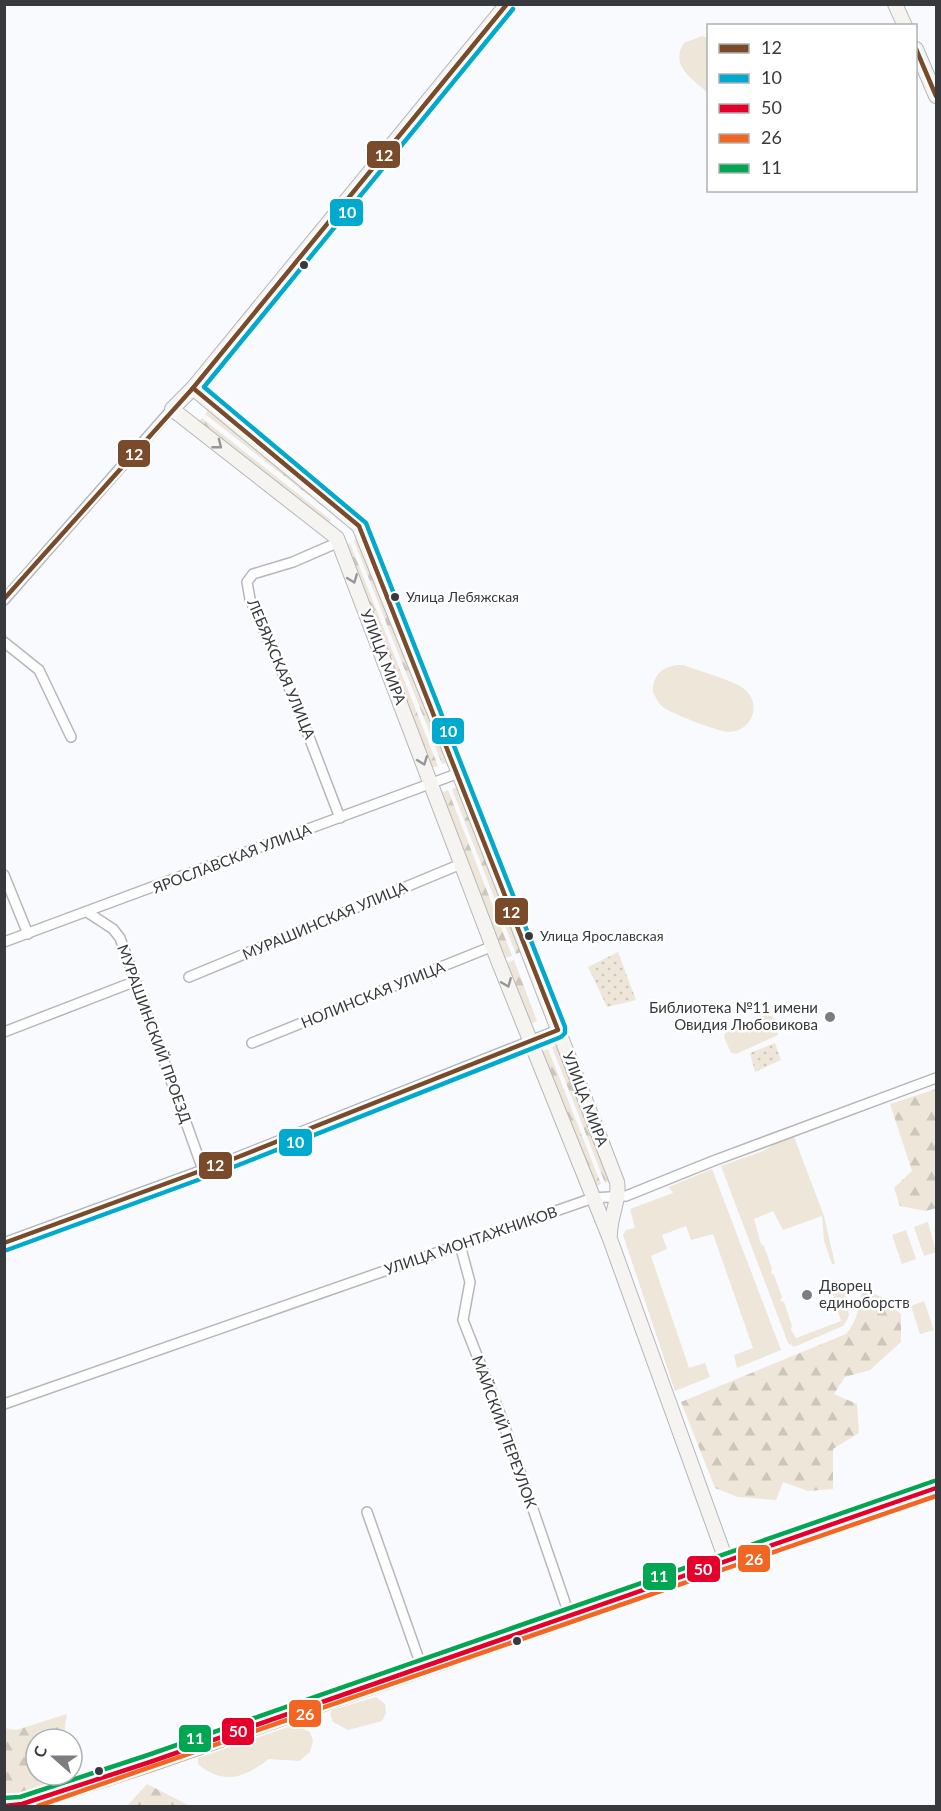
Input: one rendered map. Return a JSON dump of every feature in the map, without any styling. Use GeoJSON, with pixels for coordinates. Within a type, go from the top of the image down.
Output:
{"type":"FeatureCollection","features":[{"type":"Feature","properties":{"kind":"highway"},"geometry":{"type":"LineString","coordinates":[[15,1806],[570,1617],[726,1560],[936,1488]]}},
{"type":"Feature","properties":{"kind":"street"},"geometry":{"type":"LineString","coordinates":[[4,600],[193,388],[507,4]]}},
{"type":"Feature","properties":{"kind":"street"},"geometry":{"type":"LineString","coordinates":[[895,4],[904,24]]}},
{"type":"Feature","properties":{"kind":"street"},"geometry":{"type":"LineString","coordinates":[[917,53],[936,96]]}},
{"type":"Feature","properties":{"kind":"street","name":"УЛИЦА МИРА"},"geometry":{"type":"LineString","coordinates":[[193,388],[359,526],[459,773],[617,1182],[618,1198],[610,1223],[610,1239]]}},
{"type":"Feature","properties":{"kind":"street","name":"УЛИЦА МИРА"},"geometry":{"type":"LineString","coordinates":[[172,409],[338,538],[461,864],[610,1239],[726,1560]]}},
{"type":"Feature","properties":{"kind":"street","name":"ЛЕБЯЖСКАЯ УЛИЦА"},"geometry":{"type":"LineString","coordinates":[[339,542],[293,562],[253,574],[247,582],[250,599],[296,703],[340,818]]}},
{"type":"Feature","properties":{"kind":"street"},"geometry":{"type":"LineString","coordinates":[[4,642],[39,670],[71,737]]}},
{"type":"Feature","properties":{"kind":"street","name":"ЯРОСЛАВСКАЯ УЛИЦА"},"geometry":{"type":"LineString","coordinates":[[4,942],[459,773]]}},
{"type":"Feature","properties":{"kind":"street","name":"МУРАШИНСКАЯ УЛИЦА"},"geometry":{"type":"LineString","coordinates":[[189,977],[461,864]]}},
{"type":"Feature","properties":{"kind":"street"},"geometry":{"type":"LineString","coordinates":[[4,875],[28,934]]}},
{"type":"Feature","properties":{"kind":"street","name":"МУРАШИНСКИЙ ПРОЕЗД"},"geometry":{"type":"LineString","coordinates":[[87,912],[113,929],[120,938],[203,1170]]}},
{"type":"Feature","properties":{"kind":"street","name":"НОЛИНСКАЯ УЛИЦА"},"geometry":{"type":"LineString","coordinates":[[252,1043],[493,946]]}},
{"type":"Feature","properties":{"kind":"street"},"geometry":{"type":"LineString","coordinates":[[4,1032],[136,981]]}},
{"type":"Feature","properties":{"kind":"street"},"geometry":{"type":"LineString","coordinates":[[4,1243],[203,1170],[558,1030]]}},
{"type":"Feature","properties":{"kind":"street","name":"УЛИЦА МОНТАЖНИКОВ"},"geometry":{"type":"LineString","coordinates":[[4,1404],[593,1198],[618,1198],[936,1078]]}},
{"type":"Feature","properties":{"kind":"street","name":"МАЙСКИЙ ПЕРЕУЛОК"},"geometry":{"type":"LineString","coordinates":[[459,1245],[470,1282],[463,1320],[502,1419],[570,1617]]}},
{"type":"Feature","properties":{"kind":"street"},"geometry":{"type":"LineString","coordinates":[[367,1512],[422,1668]]}},
{"type":"Feature","properties":{"kind":"green space"},"geometry":{"type":"Polygon","coordinates":[[[702,36],[707,38],[707,92],[690,77],[681,65],[680,51],[684,43],[702,36]]]}},
{"type":"Feature","properties":{"kind":"green space"},"geometry":{"type":"Polygon","coordinates":[[[209,409],[338,512],[335,516],[205,414],[209,409]]]}},
{"type":"Feature","properties":{"kind":"green space"},"geometry":{"type":"Polygon","coordinates":[[[202,418],[331,520],[327,526],[198,423],[202,418]]]}},
{"type":"Feature","properties":{"kind":"green space"},"geometry":{"type":"Polygon","coordinates":[[[359,539],[449,762],[442,764],[354,541],[359,539]]]}},
{"type":"Feature","properties":{"kind":"green space"},"geometry":{"type":"Polygon","coordinates":[[[350,543],[438,766],[431,768],[345,545],[350,543]]]}},
{"type":"Feature","properties":{"kind":"green space"},"geometry":{"type":"Polygon","coordinates":[[[683,665],[726,680],[747,692],[752,699],[753,714],[745,726],[738,730],[724,731],[685,718],[661,705],[653,692],[655,680],[666,668],[683,665]]]}},
{"type":"Feature","properties":{"kind":"green space"},"geometry":{"type":"Polygon","coordinates":[[[458,786],[523,951],[516,954],[452,789],[458,786]]]}},
{"type":"Feature","properties":{"kind":"green space"},"geometry":{"type":"Polygon","coordinates":[[[448,790],[512,956],[505,958],[441,793],[448,790]]]}},
{"type":"Feature","properties":{"kind":"green space"},"geometry":{"type":"Polygon","coordinates":[[[618,952],[636,1000],[607,1007],[588,967],[618,952]]]}},
{"type":"Feature","properties":{"kind":"green space"},"geometry":{"type":"Polygon","coordinates":[[[514,960],[537,1021],[530,1024],[507,963],[514,960]]]}},
{"type":"Feature","properties":{"kind":"green space"},"geometry":{"type":"Polygon","coordinates":[[[767,1014],[773,1017],[778,1035],[736,1054],[731,1053],[724,1037],[726,1031],[767,1014]]]}},
{"type":"Feature","properties":{"kind":"green space"},"geometry":{"type":"Polygon","coordinates":[[[775,1043],[781,1060],[755,1072],[750,1053],[775,1043]]]}},
{"type":"Feature","properties":{"kind":"green space"},"geometry":{"type":"Polygon","coordinates":[[[559,1045],[612,1180],[605,1183],[552,1047],[559,1045]]]}},
{"type":"Feature","properties":{"kind":"green space"},"geometry":{"type":"Polygon","coordinates":[[[548,1049],[601,1184],[596,1187],[541,1052],[548,1049]]]}},
{"type":"Feature","properties":{"kind":"green space"},"geometry":{"type":"Polygon","coordinates":[[[936,1089],[936,1208],[926,1211],[900,1206],[894,1188],[912,1171],[890,1104],[936,1089]]]}},
{"type":"Feature","properties":{"kind":"green space"},"geometry":{"type":"Polygon","coordinates":[[[793,1134],[824,1216],[835,1264],[832,1264],[824,1241],[822,1216],[783,1230],[773,1211],[754,1219],[761,1244],[764,1246],[772,1269],[771,1273],[774,1275],[782,1297],[780,1301],[784,1302],[792,1326],[791,1330],[796,1338],[841,1321],[830,1285],[843,1282],[849,1315],[843,1326],[794,1347],[788,1343],[721,1166],[763,1151],[793,1134]]]}},
{"type":"Feature","properties":{"kind":"green space"},"geometry":{"type":"Polygon","coordinates":[[[712,1169],[781,1350],[737,1368],[734,1355],[753,1348],[713,1234],[691,1240],[686,1226],[662,1235],[667,1249],[651,1256],[689,1368],[705,1363],[710,1377],[675,1391],[623,1235],[626,1230],[635,1228],[630,1209],[673,1193],[669,1187],[712,1169]]]}},
{"type":"Feature","properties":{"kind":"green space"},"geometry":{"type":"Polygon","coordinates":[[[928,1222],[936,1252],[924,1256],[914,1227],[928,1222]]]}},
{"type":"Feature","properties":{"kind":"green space"},"geometry":{"type":"Polygon","coordinates":[[[906,1230],[916,1259],[902,1264],[892,1235],[906,1230]]]}},
{"type":"Feature","properties":{"kind":"green space"},"geometry":{"type":"Polygon","coordinates":[[[862,1289],[882,1297],[901,1314],[901,1342],[870,1370],[845,1377],[834,1394],[857,1404],[859,1433],[833,1449],[833,1489],[808,1491],[783,1482],[776,1500],[738,1497],[715,1488],[681,1402],[846,1334],[856,1318],[862,1289]]]}},
{"type":"Feature","properties":{"kind":"green space"},"geometry":{"type":"Polygon","coordinates":[[[924,1301],[934,1330],[920,1334],[911,1306],[924,1301]]]}},
{"type":"Feature","properties":{"kind":"green space"},"geometry":{"type":"Polygon","coordinates":[[[376,1697],[385,1704],[386,1713],[382,1721],[348,1730],[333,1722],[330,1714],[332,1710],[376,1697]]]}},
{"type":"Feature","properties":{"kind":"green space"},"geometry":{"type":"Polygon","coordinates":[[[67,1714],[65,1727],[26,1727],[67,1714]]]}},
{"type":"Feature","properties":{"kind":"green space"},"geometry":{"type":"Polygon","coordinates":[[[294,1725],[310,1732],[313,1741],[310,1752],[299,1761],[269,1759],[234,1777],[217,1775],[198,1764],[198,1758],[294,1725]]]}},
{"type":"Feature","properties":{"kind":"green space"},"geometry":{"type":"Polygon","coordinates":[[[24,1727],[24,1787],[42,1787],[20,1796],[5,1796],[4,1728],[16,1730],[24,1727]]]}},
{"type":"Feature","properties":{"kind":"green space"},"geometry":{"type":"Polygon","coordinates":[[[147,1784],[190,1806],[127,1806],[147,1784]]]}},
{"type":"Feature","properties":{"kind":"transit line","name":"12"},"geometry":{"type":"LineString","coordinates":[[4,599],[193,388],[507,4]]}},
{"type":"Feature","properties":{"kind":"transit line","name":"10"},"geometry":{"type":"LineString","coordinates":[[7,1250],[236,1166],[561,1037],[565,1033],[565,1027],[366,523],[204,387],[513,9]]}},
{"type":"Feature","properties":{"kind":"transit line","name":"12"},"geometry":{"type":"LineString","coordinates":[[917,51],[936,96]]}},
{"type":"Feature","properties":{"kind":"transit line","name":"12"},"geometry":{"type":"LineString","coordinates":[[4,1243],[233,1159],[558,1030],[359,526],[193,388]]}},
{"type":"Feature","properties":{"kind":"transit line","name":"11"},"geometry":{"type":"LineString","coordinates":[[4,1798],[20,1797],[148,1755],[934,1481]]}},
{"type":"Feature","properties":{"kind":"transit line","name":"50"},"geometry":{"type":"LineString","coordinates":[[4,1806],[22,1804],[150,1762],[936,1488]]}},
{"type":"Feature","properties":{"kind":"transit line","name":"26"},"geometry":{"type":"LineString","coordinates":[[38,1806],[936,1496]]}},
{"type":"Feature","properties":{"kind":"place","name":"Улица Лебяжская"},"geometry":{"type":"Point","coordinates":[395,597]}},
{"type":"Feature","properties":{"kind":"place","name":"Улица Ярославская"},"geometry":{"type":"Point","coordinates":[529,936]}},
{"type":"Feature","properties":{"kind":"place","name":"Библиотека №11 имени Овидия Любовикова"},"geometry":{"type":"Point","coordinates":[830,1017]}},
{"type":"Feature","properties":{"kind":"place","name":"Дворец единоборств"},"geometry":{"type":"Point","coordinates":[807,1295]}}]}
